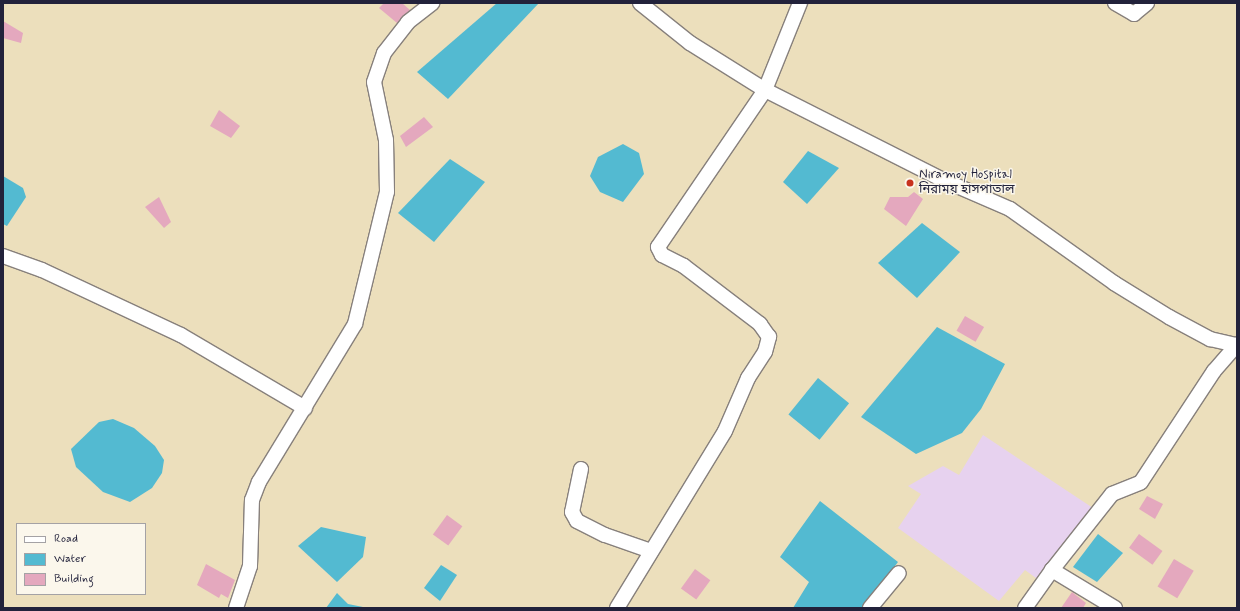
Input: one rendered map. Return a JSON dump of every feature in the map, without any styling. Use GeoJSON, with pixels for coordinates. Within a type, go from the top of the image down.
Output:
{"type":"FeatureCollection","features":[{"type":"Feature","properties":{"kind":"street"},"geometry":{"type":"LineString","coordinates":[[236,608],[250,566],[252,500],[259,482],[355,324],[386,192],[386,140],[374,82],[384,53],[408,22],[432,3]]}},
{"type":"Feature","properties":{"kind":"street"},"geometry":{"type":"LineString","coordinates":[[640,3],[690,43],[765,90],[941,179],[1010,209],[1114,283],[1169,317],[1210,339],[1237,345],[1214,371],[1141,482],[1112,494],[1052,570],[1025,608]]}},
{"type":"Feature","properties":{"kind":"street"},"geometry":{"type":"LineString","coordinates":[[617,608],[725,431],[748,378],[765,352],[769,337],[760,324],[684,266],[662,256],[658,247],[765,90],[800,3]]}},
{"type":"Feature","properties":{"kind":"street"},"geometry":{"type":"LineString","coordinates":[[1115,3],[1134,14],[1147,3]]}},
{"type":"Feature","properties":{"kind":"street"},"geometry":{"type":"LineString","coordinates":[[3,256],[42,270],[181,336],[305,408]]}},
{"type":"Feature","properties":{"kind":"street"},"geometry":{"type":"LineString","coordinates":[[582,469],[572,512],[577,521],[605,535],[651,551]]}},
{"type":"Feature","properties":{"kind":"street"},"geometry":{"type":"LineString","coordinates":[[1052,570],[1115,608]]}},
{"type":"Feature","properties":{"kind":"street"},"geometry":{"type":"LineString","coordinates":[[870,608],[899,573]]}},
{"type":"Feature","properties":{"kind":"shaded area"},"geometry":{"type":"Polygon","coordinates":[[[983,435],[1096,510],[1040,581],[1025,570],[999,601],[898,528],[921,494],[908,486],[943,466],[959,475],[983,435]]]}},
{"type":"Feature","properties":{"kind":"water"},"geometry":{"type":"Polygon","coordinates":[[[497,3],[539,3],[448,99],[417,72],[497,3]]]}},
{"type":"Feature","properties":{"kind":"water"},"geometry":{"type":"Polygon","coordinates":[[[623,144],[639,153],[644,174],[623,202],[600,192],[590,176],[598,157],[623,144]]]}},
{"type":"Feature","properties":{"kind":"water"},"geometry":{"type":"Polygon","coordinates":[[[808,151],[839,168],[807,204],[783,182],[808,151]]]}},
{"type":"Feature","properties":{"kind":"water"},"geometry":{"type":"Polygon","coordinates":[[[450,159],[485,182],[434,242],[398,213],[450,159]]]}},
{"type":"Feature","properties":{"kind":"water"},"geometry":{"type":"Polygon","coordinates":[[[3,176],[23,188],[26,197],[7,226],[3,224],[3,176]]]}},
{"type":"Feature","properties":{"kind":"water"},"geometry":{"type":"Polygon","coordinates":[[[922,223],[960,252],[917,298],[878,263],[922,223]]]}},
{"type":"Feature","properties":{"kind":"water"},"geometry":{"type":"Polygon","coordinates":[[[937,327],[1005,364],[981,409],[962,433],[916,454],[861,417],[937,327]]]}},
{"type":"Feature","properties":{"kind":"water"},"geometry":{"type":"Polygon","coordinates":[[[818,378],[849,403],[820,440],[788,415],[818,378]]]}},
{"type":"Feature","properties":{"kind":"water"},"geometry":{"type":"Polygon","coordinates":[[[113,419],[134,428],[155,446],[164,460],[162,473],[152,488],[130,502],[103,492],[76,467],[71,449],[99,422],[113,419]]]}},
{"type":"Feature","properties":{"kind":"water"},"geometry":{"type":"Polygon","coordinates":[[[820,501],[898,562],[863,608],[793,608],[809,582],[780,557],[820,501]]]}},
{"type":"Feature","properties":{"kind":"water"},"geometry":{"type":"Polygon","coordinates":[[[321,527],[366,537],[363,557],[337,582],[298,546],[321,527]]]}},
{"type":"Feature","properties":{"kind":"water"},"geometry":{"type":"Polygon","coordinates":[[[1098,534],[1123,553],[1097,582],[1073,567],[1098,534]]]}},
{"type":"Feature","properties":{"kind":"water"},"geometry":{"type":"Polygon","coordinates":[[[441,565],[457,575],[440,601],[424,588],[441,565]]]}},
{"type":"Feature","properties":{"kind":"water"},"geometry":{"type":"Polygon","coordinates":[[[337,593],[348,604],[368,608],[326,608],[337,593]]]}},
{"type":"Feature","properties":{"kind":"building"},"geometry":{"type":"Polygon","coordinates":[[[384,3],[402,3],[410,10],[397,23],[379,8],[384,3]]]}},
{"type":"Feature","properties":{"kind":"building"},"geometry":{"type":"Polygon","coordinates":[[[3,21],[23,33],[21,43],[3,38],[3,21]]]}},
{"type":"Feature","properties":{"kind":"building"},"geometry":{"type":"Polygon","coordinates":[[[219,110],[240,126],[231,138],[210,126],[219,110]]]}},
{"type":"Feature","properties":{"kind":"building"},"geometry":{"type":"Polygon","coordinates":[[[424,117],[433,127],[406,147],[400,136],[424,117]]]}},
{"type":"Feature","properties":{"kind":"building"},"geometry":{"type":"Polygon","coordinates":[[[914,192],[923,199],[906,226],[884,209],[890,197],[908,197],[914,192]]]}},
{"type":"Feature","properties":{"kind":"building"},"geometry":{"type":"Polygon","coordinates":[[[159,197],[171,222],[164,228],[145,207],[159,197]]]}},
{"type":"Feature","properties":{"kind":"building"},"geometry":{"type":"Polygon","coordinates":[[[965,316],[984,327],[976,342],[956,331],[965,316]]]}},
{"type":"Feature","properties":{"kind":"building"},"geometry":{"type":"Polygon","coordinates":[[[1147,496],[1163,504],[1155,519],[1139,509],[1147,496]]]}},
{"type":"Feature","properties":{"kind":"building"},"geometry":{"type":"Polygon","coordinates":[[[447,515],[462,526],[448,546],[433,534],[447,515]]]}},
{"type":"Feature","properties":{"kind":"building"},"geometry":{"type":"Polygon","coordinates":[[[1139,534],[1162,551],[1152,565],[1129,548],[1139,534]]]}},
{"type":"Feature","properties":{"kind":"building"},"geometry":{"type":"Polygon","coordinates":[[[1174,559],[1194,571],[1177,598],[1158,586],[1174,559]]]}},
{"type":"Feature","properties":{"kind":"building"},"geometry":{"type":"Polygon","coordinates":[[[206,564],[235,580],[228,598],[221,594],[219,598],[197,585],[206,564]]]}},
{"type":"Feature","properties":{"kind":"building"},"geometry":{"type":"Polygon","coordinates":[[[695,569],[710,580],[696,600],[681,588],[695,569]]]}},
{"type":"Feature","properties":{"kind":"building"},"geometry":{"type":"Polygon","coordinates":[[[1072,592],[1086,603],[1083,608],[1061,608],[1072,592]]]}},
{"type":"Feature","properties":{"kind":"place","name":"Niramoy Hospital নিরাময় হাসপাতাল"},"geometry":{"type":"Point","coordinates":[910,183]}}]}
